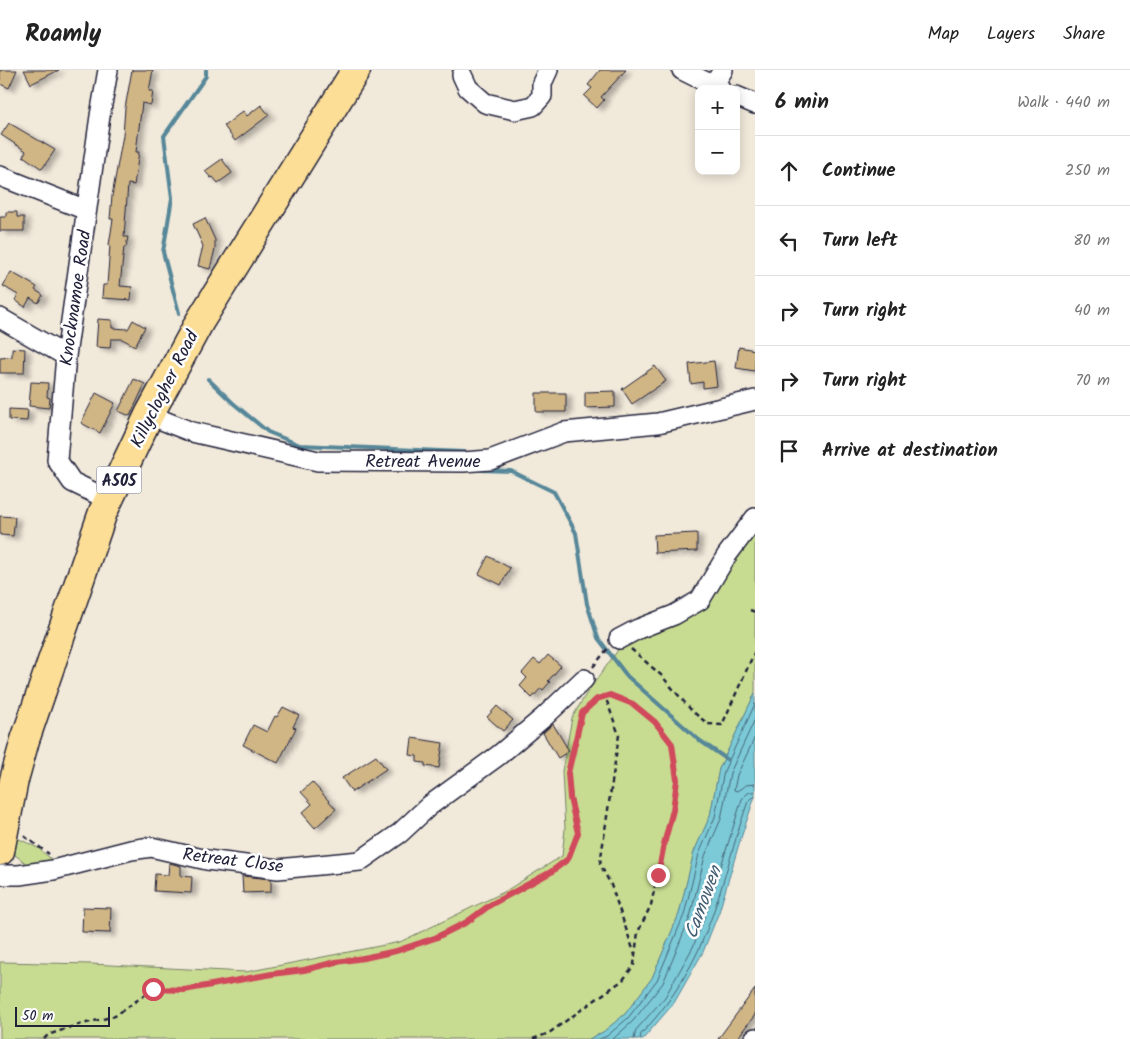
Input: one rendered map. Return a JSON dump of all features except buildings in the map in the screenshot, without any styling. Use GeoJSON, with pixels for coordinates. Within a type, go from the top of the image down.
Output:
{"type":"FeatureCollection","features":[{"type":"Feature","properties":{"kind":"highway","name":"Killyclogher Road"},"geometry":{"type":"LineString","coordinates":[[0,851],[14,780],[25,740],[103,512],[149,415],[200,321],[356,70]]}},
{"type":"Feature","properties":{"kind":"street","name":"Knocknamoe Road"},"geometry":{"type":"LineString","coordinates":[[108,70],[66,356],[57,460],[72,482],[109,500]]}},
{"type":"Feature","properties":{"kind":"street"},"geometry":{"type":"LineString","coordinates":[[462,75],[468,88],[485,103],[516,110],[532,106],[542,96],[542,83],[548,70]]}},
{"type":"Feature","properties":{"kind":"street"},"geometry":{"type":"LineString","coordinates":[[682,70],[719,81]]}},
{"type":"Feature","properties":{"kind":"street"},"geometry":{"type":"LineString","coordinates":[[740,98],[755,104]]}},
{"type":"Feature","properties":{"kind":"street"},"geometry":{"type":"LineString","coordinates":[[0,176],[86,210]]}},
{"type":"Feature","properties":{"kind":"street"},"geometry":{"type":"LineString","coordinates":[[0,318],[66,356]]}},
{"type":"Feature","properties":{"kind":"street","name":"Retreat Avenue"},"geometry":{"type":"LineString","coordinates":[[149,415],[192,432],[318,461],[463,462],[490,460],[564,432],[658,423],[755,400]]}},
{"type":"Feature","properties":{"kind":"street"},"geometry":{"type":"LineString","coordinates":[[615,641],[638,628],[674,615],[700,600],[727,555],[755,518]]}},
{"type":"Feature","properties":{"kind":"street","name":"Retreat Close"},"geometry":{"type":"LineString","coordinates":[[0,875],[19,875],[64,867],[151,847],[207,860],[278,869],[360,861],[400,833],[429,806],[499,755],[544,717],[584,679]]}},
{"type":"Feature","properties":{"kind":"path"},"geometry":{"type":"LineString","coordinates":[[750,610],[755,612]]}},
{"type":"Feature","properties":{"kind":"path"},"geometry":{"type":"LineString","coordinates":[[600,658],[615,641],[661,675],[692,711],[708,724],[722,725],[755,651]]}},
{"type":"Feature","properties":{"kind":"path"},"geometry":{"type":"LineString","coordinates":[[605,696],[619,735],[600,864],[611,885],[635,955]]}},
{"type":"Feature","properties":{"kind":"path"},"geometry":{"type":"LineString","coordinates":[[44,1039],[48,1035],[74,1026],[115,1016],[153,989],[184,990],[304,970],[396,951],[435,938],[459,926],[490,905],[551,872],[568,859],[578,833],[570,798],[568,773],[582,713],[597,699],[613,696],[633,704],[655,722],[672,744],[677,780],[673,810],[651,905],[638,932],[634,965],[623,980],[550,1033],[533,1039]]}},
{"type":"Feature","properties":{"kind":"path"},"geometry":{"type":"LineString","coordinates":[[24,836],[64,867]]}},
{"type":"Feature","properties":{"kind":"green space"},"geometry":{"type":"Polygon","coordinates":[[[755,527],[755,693],[719,769],[710,816],[694,852],[679,914],[652,978],[625,1014],[603,1032],[589,1039],[0,1039],[0,962],[91,964],[246,972],[400,942],[504,892],[562,856],[565,829],[562,771],[572,718],[586,694],[621,646],[681,617],[755,527]]]}},
{"type":"Feature","properties":{"kind":"green space"},"geometry":{"type":"Polygon","coordinates":[[[17,838],[38,848],[56,863],[27,864],[15,855],[14,849],[17,838]]]}},
{"type":"Feature","properties":{"kind":"water","name":"Camowen"},"geometry":{"type":"Polygon","coordinates":[[[755,693],[755,796],[719,912],[703,952],[674,1003],[643,1039],[589,1039],[603,1032],[625,1014],[652,978],[679,914],[694,852],[710,816],[719,769],[755,693]]]}},
{"type":"Feature","properties":{"kind":"waterway"},"geometry":{"type":"LineString","coordinates":[[179,313],[163,252],[172,198],[164,136],[206,76],[206,70]]}},
{"type":"Feature","properties":{"kind":"waterway"},"geometry":{"type":"LineString","coordinates":[[208,379],[268,432],[300,445],[464,452],[467,455]]}},
{"type":"Feature","properties":{"kind":"waterway"},"geometry":{"type":"LineString","coordinates":[[478,467],[481,470],[511,471],[554,492],[576,533],[587,604],[598,638],[627,676],[699,740],[728,760]]}},
{"type":"Feature","properties":{"kind":"route"},"geometry":{"type":"LineString","coordinates":[[153,989],[184,990],[304,970],[396,951],[435,938],[467,922],[490,905],[551,872],[568,859],[578,833],[570,798],[568,773],[582,713],[597,699],[610,695],[633,704],[655,722],[672,744],[677,780],[673,810],[658,875]]}}]}
